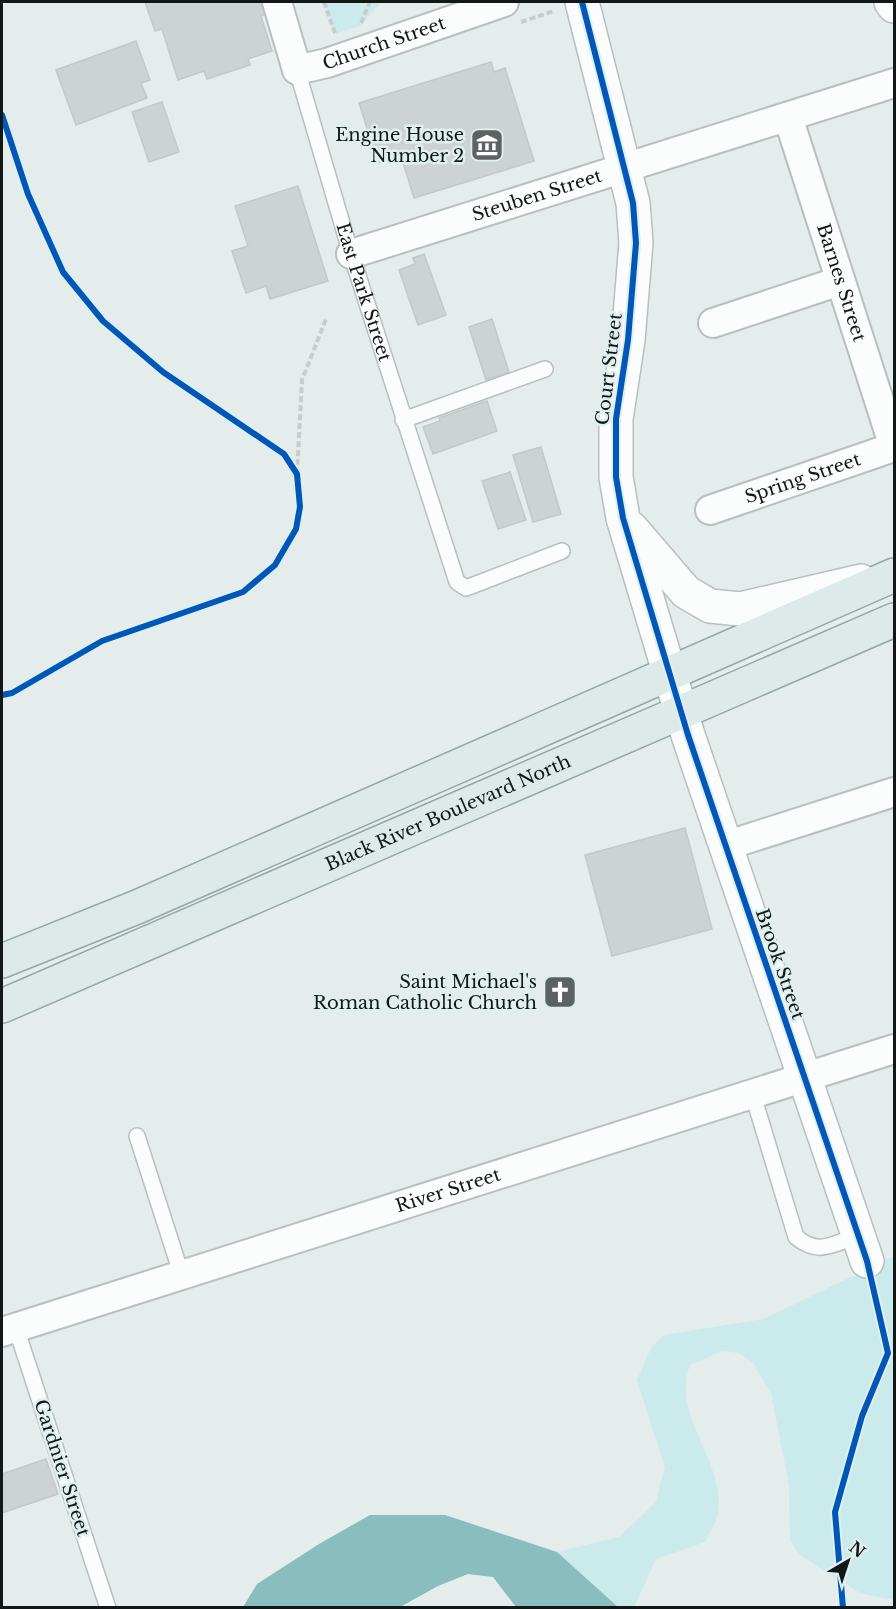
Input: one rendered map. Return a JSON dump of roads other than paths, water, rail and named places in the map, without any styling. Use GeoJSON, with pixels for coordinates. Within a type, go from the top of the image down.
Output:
{"type":"FeatureCollection","features":[{"type":"Feature","properties":{"kind":"main road"},"geometry":{"type":"LineString","coordinates":[[2,961],[137,907],[669,675],[894,574]]}},
{"type":"Feature","properties":{"kind":"main road","name":"Black River Boulevard North"},"geometry":{"type":"LineString","coordinates":[[11,1004],[894,620]]}},
{"type":"Feature","properties":{"kind":"street","name":"East Park Street"},"geometry":{"type":"LineString","coordinates":[[277,2],[297,70]]}},
{"type":"Feature","properties":{"kind":"street"},"geometry":{"type":"LineString","coordinates":[[891,2],[894,6]]}},
{"type":"Feature","properties":{"kind":"street","name":"Court Street"},"geometry":{"type":"LineString","coordinates":[[572,8],[626,169],[633,203],[636,243],[628,340],[616,419],[616,477],[623,518],[669,675]]}},
{"type":"Feature","properties":{"kind":"street","name":"Church Street"},"geometry":{"type":"LineString","coordinates":[[297,70],[512,12]]}},
{"type":"Feature","properties":{"kind":"street","name":"Steuben Street"},"geometry":{"type":"LineString","coordinates":[[351,254],[894,83]]}},
{"type":"Feature","properties":{"kind":"street","name":"Barnes Street"},"geometry":{"type":"LineString","coordinates":[[788,117],[894,447]]}},
{"type":"Feature","properties":{"kind":"street"},"geometry":{"type":"LineString","coordinates":[[713,323],[840,281]]}},
{"type":"Feature","properties":{"kind":"street","name":"Spring Street"},"geometry":{"type":"LineString","coordinates":[[710,510],[894,447]]}},
{"type":"Feature","properties":{"kind":"street"},"geometry":{"type":"LineString","coordinates":[[623,518],[686,592],[710,606],[740,609],[894,574]]}},
{"type":"Feature","properties":{"kind":"street","name":"Brook Street"},"geometry":{"type":"LineString","coordinates":[[669,675],[802,1077],[863,1248]]}},
{"type":"Feature","properties":{"kind":"street"},"geometry":{"type":"LineString","coordinates":[[725,846],[894,792]]}},
{"type":"Feature","properties":{"kind":"street","name":"River Street"},"geometry":{"type":"LineString","coordinates":[[9,1330],[181,1273],[894,1048]]}},
{"type":"Feature","properties":{"kind":"lane","name":"East Park Street"},"geometry":{"type":"LineString","coordinates":[[297,70],[351,254],[457,582],[466,588],[562,551]]}},
{"type":"Feature","properties":{"kind":"lane"},"geometry":{"type":"LineString","coordinates":[[403,420],[545,369]]}},
{"type":"Feature","properties":{"kind":"lane"},"geometry":{"type":"LineString","coordinates":[[752,1092],[796,1238],[816,1249],[863,1248]]}},
{"type":"Feature","properties":{"kind":"lane"},"geometry":{"type":"LineString","coordinates":[[137,1136],[181,1273]]}},
{"type":"Feature","properties":{"kind":"lane","name":"Gardnier Street"},"geometry":{"type":"LineString","coordinates":[[9,1330],[108,1608]]}},
{"type":"Feature","properties":{"kind":"place","name":"Engine House Number 2"},"geometry":{"type":"Point","coordinates":[487,145]}},
{"type":"Feature","properties":{"kind":"place","name":"Saint Michael's Roman Catholic Church"},"geometry":{"type":"Point","coordinates":[560,992]}}]}
